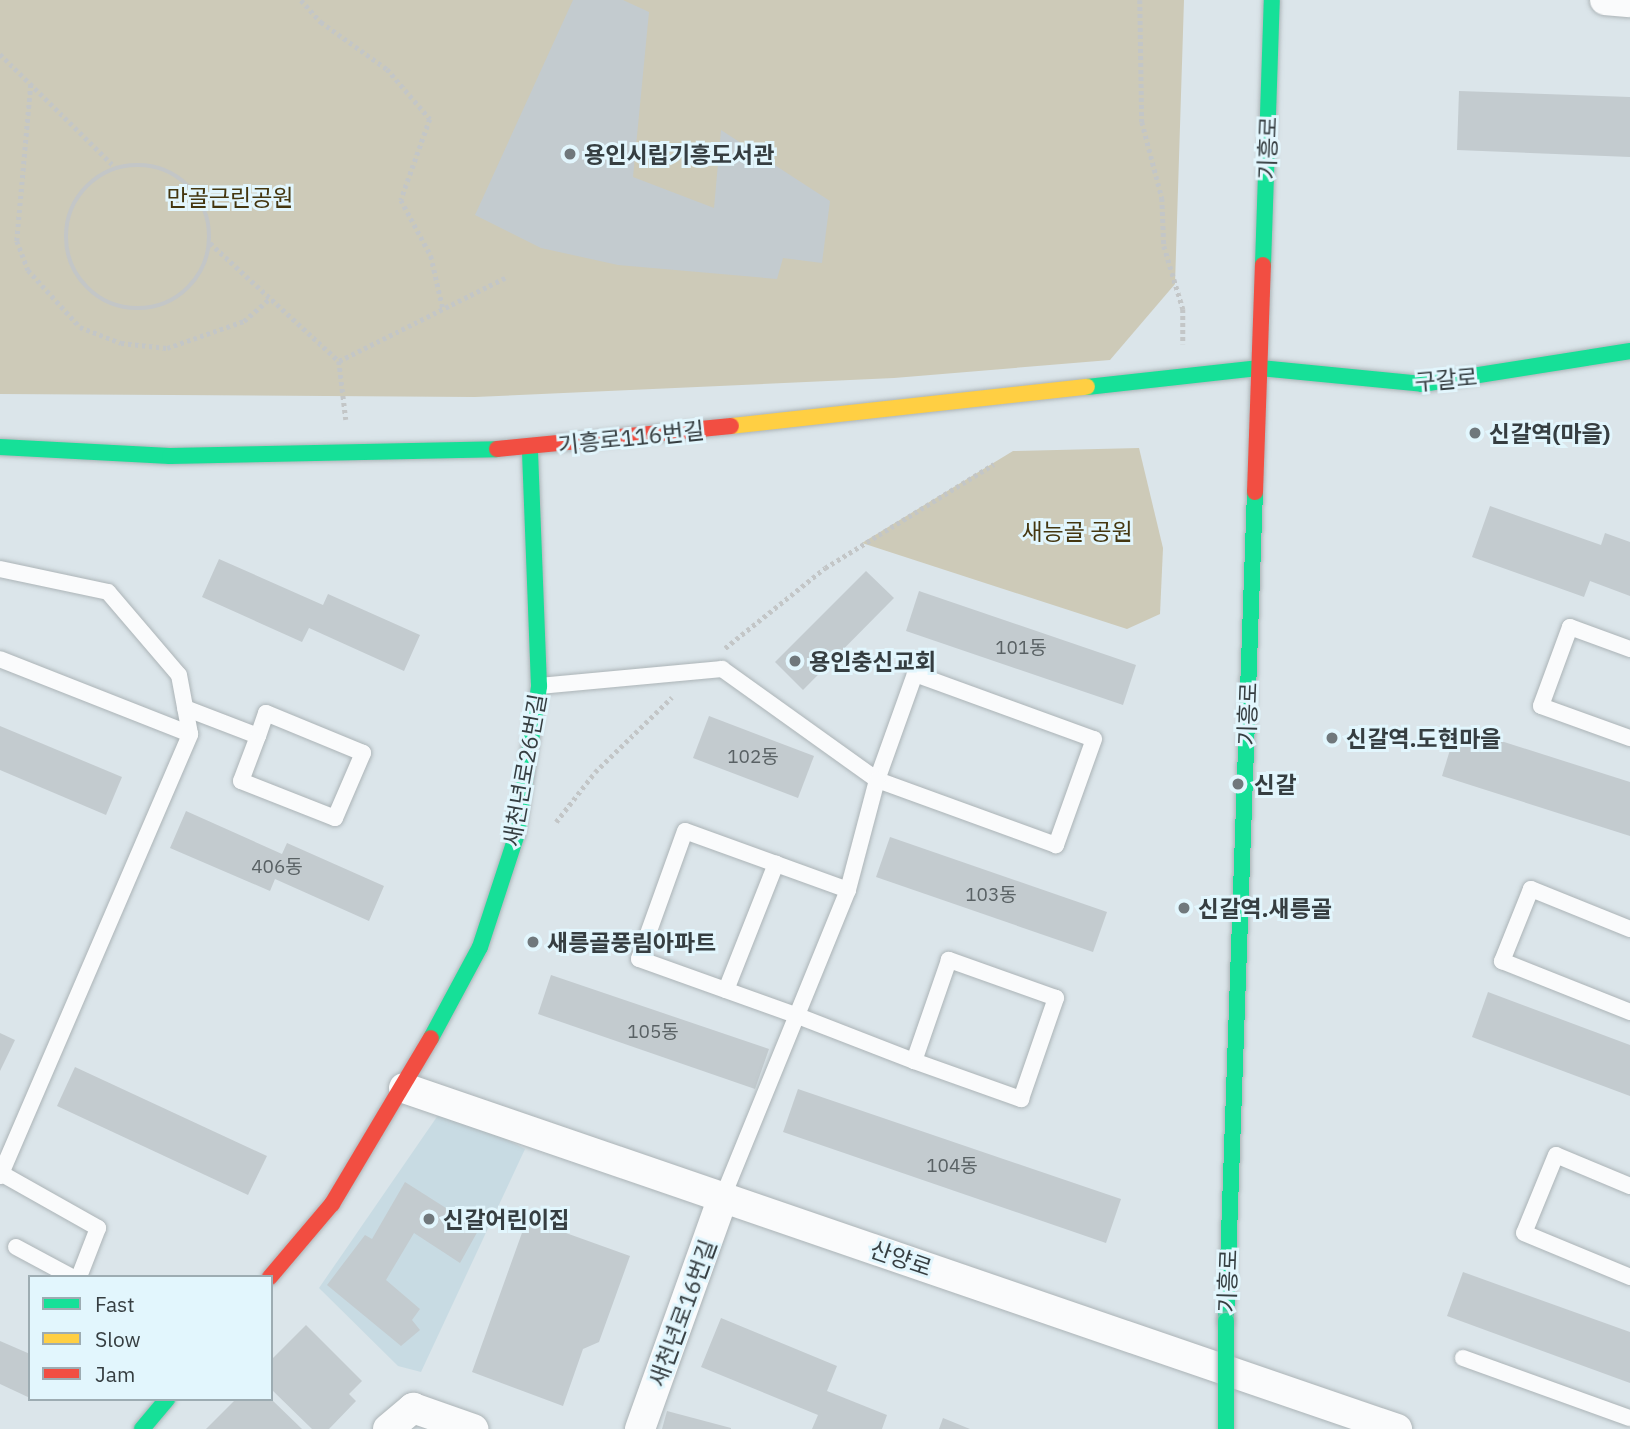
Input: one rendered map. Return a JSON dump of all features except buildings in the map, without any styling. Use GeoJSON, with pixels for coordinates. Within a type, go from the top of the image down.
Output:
{"type":"FeatureCollection","features":[{"type":"Feature","properties":{"kind":"street","name":"기흥로"},"geometry":{"type":"LineString","coordinates":[[1226,1429],[1226,1321],[1272,0]]}},
{"type":"Feature","properties":{"kind":"street"},"geometry":{"type":"LineString","coordinates":[[1605,0],[1630,2]]}},
{"type":"Feature","properties":{"kind":"street","name":"구갈로"},"geometry":{"type":"LineString","coordinates":[[1260,368],[1422,384],[1630,351]]}},
{"type":"Feature","properties":{"kind":"street","name":"기흥로116번길"},"geometry":{"type":"LineString","coordinates":[[0,447],[170,456],[530,448],[1260,368]]}},
{"type":"Feature","properties":{"kind":"street","name":"새천년로26번길"},"geometry":{"type":"LineString","coordinates":[[272,1275],[332,1204],[404,1088],[480,947],[517,834],[539,686],[530,448]]}},
{"type":"Feature","properties":{"kind":"street","name":"산양로"},"geometry":{"type":"LineString","coordinates":[[404,1088],[1397,1429]]}},
{"type":"Feature","properties":{"kind":"street","name":"새천년로16번길"},"geometry":{"type":"LineString","coordinates":[[640,1429],[723,1197]]}},
{"type":"Feature","properties":{"kind":"street"},"geometry":{"type":"LineString","coordinates":[[142,1429],[165,1401]]}},
{"type":"Feature","properties":{"kind":"street"},"geometry":{"type":"LineString","coordinates":[[388,1429],[413,1408],[473,1429]]}},
{"type":"Feature","properties":{"kind":"lane"},"geometry":{"type":"LineString","coordinates":[[0,569],[108,592],[179,675],[190,734],[2,1176],[98,1228],[80,1275]]}},
{"type":"Feature","properties":{"kind":"lane"},"geometry":{"type":"LineString","coordinates":[[1630,649],[1570,627],[1541,706],[1630,738]]}},
{"type":"Feature","properties":{"kind":"lane"},"geometry":{"type":"LineString","coordinates":[[0,659],[190,734]]}},
{"type":"Feature","properties":{"kind":"lane"},"geometry":{"type":"LineString","coordinates":[[539,686],[722,669],[877,779],[1056,845],[1094,740],[915,674],[877,779],[848,890],[723,1197]]}},
{"type":"Feature","properties":{"kind":"lane"},"geometry":{"type":"LineString","coordinates":[[185,708],[258,736]]}},
{"type":"Feature","properties":{"kind":"lane"},"geometry":{"type":"LineString","coordinates":[[266,713],[363,753],[335,818],[241,781],[258,736],[266,713]]}},
{"type":"Feature","properties":{"kind":"lane"},"geometry":{"type":"LineString","coordinates":[[848,890],[685,831],[639,959],[798,1016],[914,1061],[1021,1099],[1056,998],[949,960],[914,1061]]}},
{"type":"Feature","properties":{"kind":"lane"},"geometry":{"type":"LineString","coordinates":[[726,990],[776,864]]}},
{"type":"Feature","properties":{"kind":"lane"},"geometry":{"type":"LineString","coordinates":[[1629,1009],[1502,961],[1531,889],[1630,929]]}},
{"type":"Feature","properties":{"kind":"lane"},"geometry":{"type":"LineString","coordinates":[[1630,1186],[1556,1155],[1524,1233],[1630,1277]]}},
{"type":"Feature","properties":{"kind":"lane"},"geometry":{"type":"LineString","coordinates":[[16,1247],[68,1275]]}},
{"type":"Feature","properties":{"kind":"lane"},"geometry":{"type":"LineString","coordinates":[[1463,1358],[1630,1418]]}},
{"type":"Feature","properties":{"kind":"path"},"geometry":{"type":"LineString","coordinates":[[301,0],[387,69],[430,119],[401,200],[431,256],[443,309]]}},
{"type":"Feature","properties":{"kind":"path"},"geometry":{"type":"LineString","coordinates":[[1140,0],[1142,122],[1162,198],[1164,246],[1183,309],[1183,377]]}},
{"type":"Feature","properties":{"kind":"path"},"geometry":{"type":"LineString","coordinates":[[0,54],[116,168]]}},
{"type":"Feature","properties":{"kind":"path"},"geometry":{"type":"LineString","coordinates":[[31,85],[17,241],[28,270],[80,327],[121,344],[167,348],[244,321],[270,298]]}},
{"type":"Feature","properties":{"kind":"path"},"geometry":{"type":"LineString","coordinates":[[210,243],[191,286],[151,308],[127,308],[86,286],[66,242],[69,218],[78,196],[116,168],[163,169],[184,180],[200,198],[210,243],[339,361],[349,452]]}},
{"type":"Feature","properties":{"kind":"path"},"geometry":{"type":"LineString","coordinates":[[339,361],[507,277]]}},
{"type":"Feature","properties":{"kind":"path"},"geometry":{"type":"LineString","coordinates":[[556,822],[595,772],[699,672],[824,568],[994,464]]}},
{"type":"Feature","properties":{"kind":"shaded area","name":"신갈어린이집"},"geometry":{"type":"Polygon","coordinates":[[[443,1108],[525,1149],[421,1372],[398,1366],[319,1288],[443,1108]]]}},
{"type":"Feature","properties":{"kind":"green space","name":"만골근린공원"},"geometry":{"type":"Polygon","coordinates":[[[0,0],[1184,0],[1175,284],[1110,360],[894,378],[475,397],[0,394],[0,0]]]}},
{"type":"Feature","properties":{"kind":"green space","name":"새능골 공원"},"geometry":{"type":"Polygon","coordinates":[[[1139,448],[1163,548],[1160,614],[1127,629],[862,543],[1013,451],[1139,448]]]}},
{"type":"Feature","properties":{"kind":"traffic: fast"},"geometry":{"type":"LineString","coordinates":[[1263,265],[1272,0]]}},
{"type":"Feature","properties":{"kind":"traffic: fast"},"geometry":{"type":"LineString","coordinates":[[1087,387],[1260,368],[1422,384],[1630,351]]}},
{"type":"Feature","properties":{"kind":"traffic: fast"},"geometry":{"type":"LineString","coordinates":[[0,447],[170,456],[497,449]]}},
{"type":"Feature","properties":{"kind":"traffic: fast"},"geometry":{"type":"LineString","coordinates":[[431,1038],[480,947],[517,834],[539,686],[530,448]]}},
{"type":"Feature","properties":{"kind":"traffic: fast"},"geometry":{"type":"LineString","coordinates":[[1226,1321],[1255,492]]}},
{"type":"Feature","properties":{"kind":"traffic: fast"},"geometry":{"type":"LineString","coordinates":[[1226,1321],[1226,1429]]}},
{"type":"Feature","properties":{"kind":"traffic: fast"},"geometry":{"type":"LineString","coordinates":[[142,1429],[165,1401]]}},
{"type":"Feature","properties":{"kind":"traffic: slow"},"geometry":{"type":"LineString","coordinates":[[731,426],[1087,387]]}},
{"type":"Feature","properties":{"kind":"traffic: jam"},"geometry":{"type":"LineString","coordinates":[[1255,492],[1263,265]]}},
{"type":"Feature","properties":{"kind":"traffic: jam"},"geometry":{"type":"LineString","coordinates":[[497,449],[731,426]]}},
{"type":"Feature","properties":{"kind":"traffic: jam"},"geometry":{"type":"LineString","coordinates":[[272,1275],[332,1204],[431,1038]]}},
{"type":"Feature","properties":{"kind":"place","name":"용인시립기흥도서관"},"geometry":{"type":"Point","coordinates":[570,154]}},
{"type":"Feature","properties":{"kind":"place","name":"신갈역(마을)"},"geometry":{"type":"Point","coordinates":[1475,433]}},
{"type":"Feature","properties":{"kind":"place","name":"용인충신교회"},"geometry":{"type":"Point","coordinates":[795,661]}},
{"type":"Feature","properties":{"kind":"place","name":"신갈역.도현마을"},"geometry":{"type":"Point","coordinates":[1332,738]}},
{"type":"Feature","properties":{"kind":"place","name":"신갈"},"geometry":{"type":"Point","coordinates":[1238,784]}},
{"type":"Feature","properties":{"kind":"place","name":"신갈역.새릉골"},"geometry":{"type":"Point","coordinates":[1184,908]}},
{"type":"Feature","properties":{"kind":"place","name":"새릉골풍림아파트"},"geometry":{"type":"Point","coordinates":[533,942]}},
{"type":"Feature","properties":{"kind":"place","name":"신갈어린이집"},"geometry":{"type":"Point","coordinates":[429,1219]}}]}
